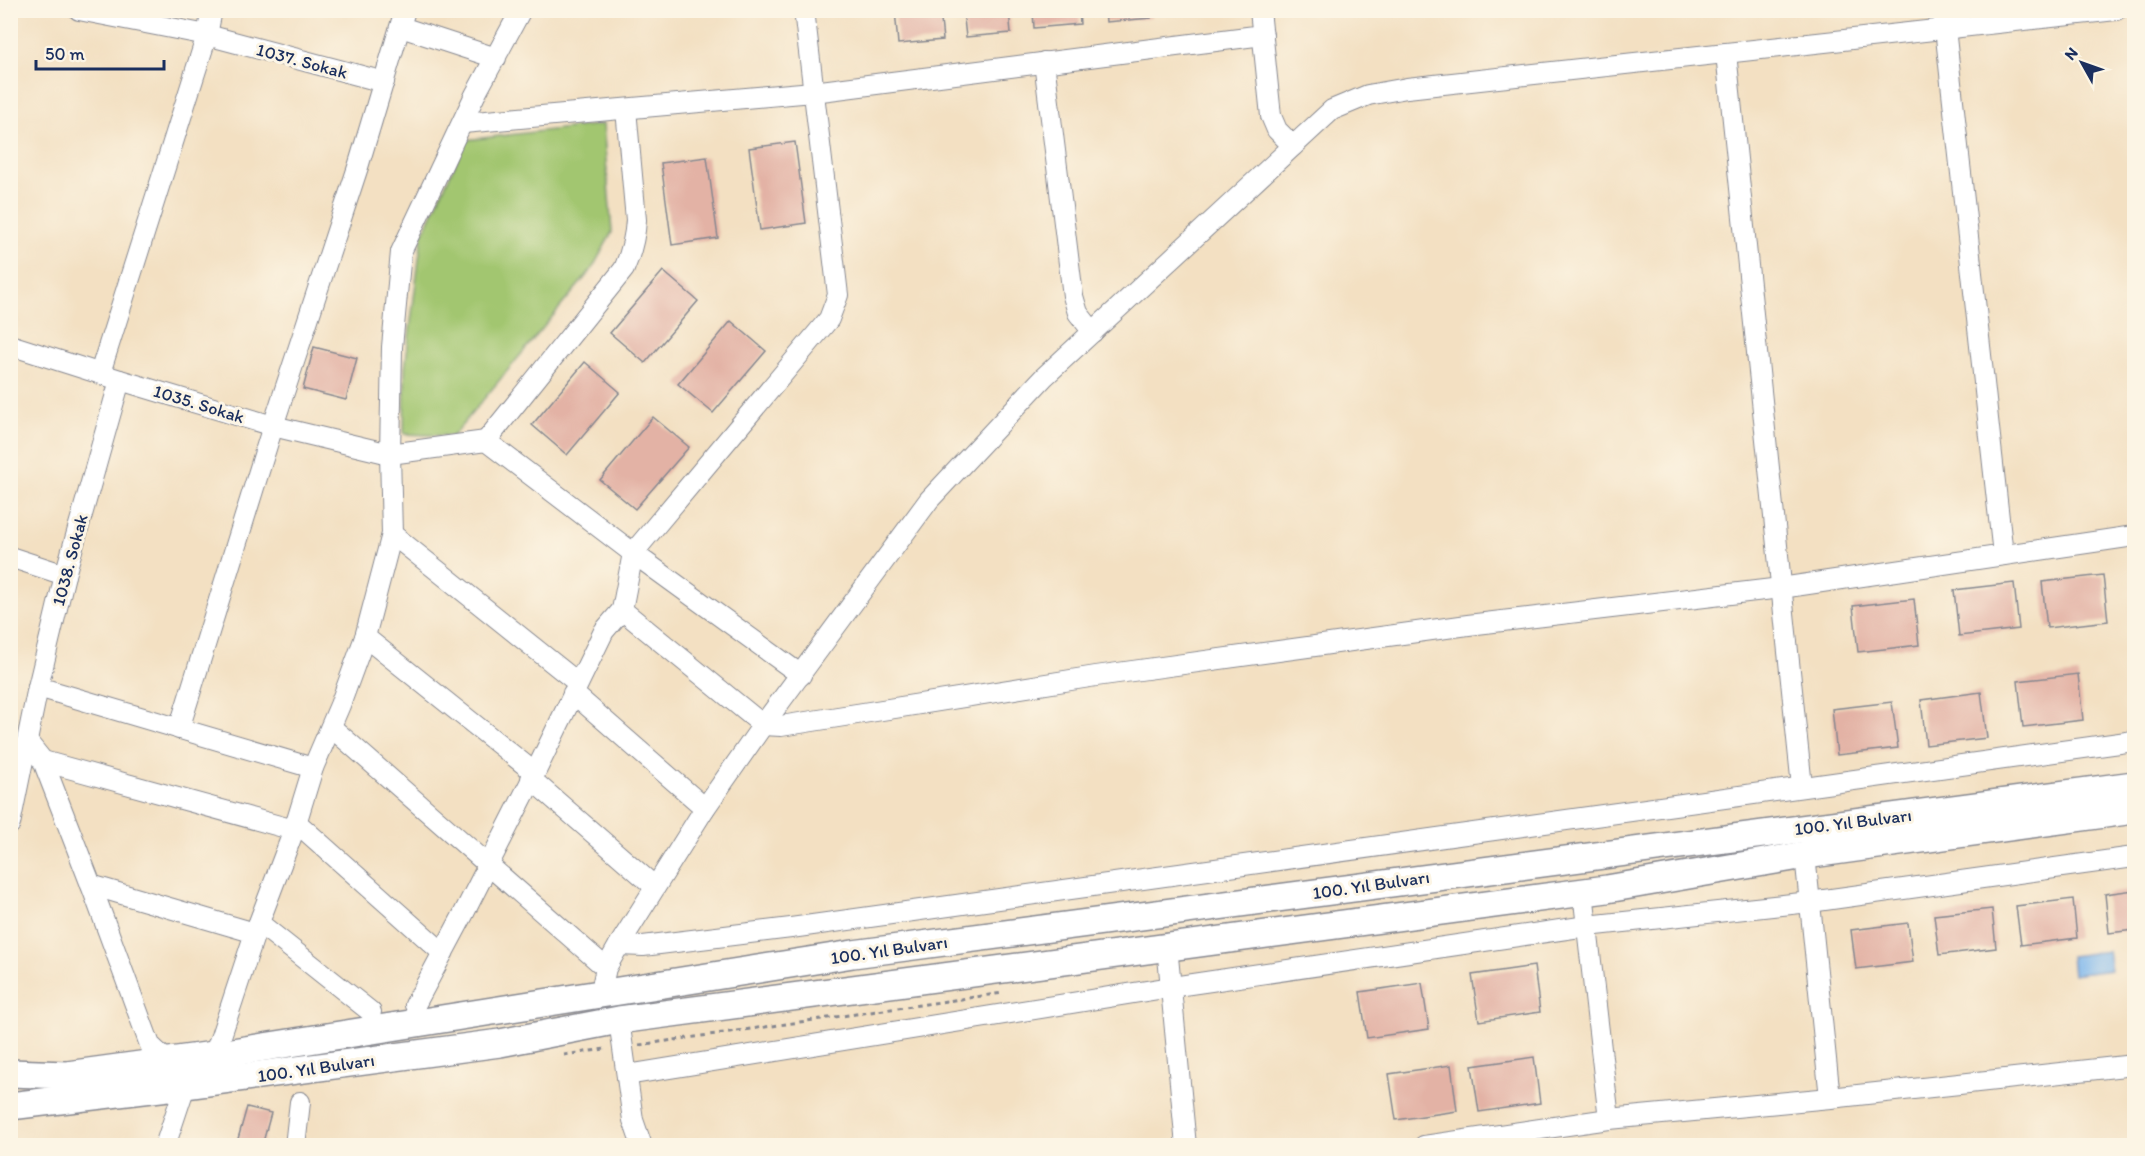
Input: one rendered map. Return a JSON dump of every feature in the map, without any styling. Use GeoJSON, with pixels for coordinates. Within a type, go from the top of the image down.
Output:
{"type":"FeatureCollection","features":[{"type":"Feature","properties":{"kind":"main road","name":"100. Yıl Bulvarı"},"geometry":{"type":"LineString","coordinates":[[10,1106],[180,1072],[214,1054],[607,981],[865,952],[2134,785]]}},
{"type":"Feature","properties":{"kind":"main road","name":"100. Yıl Bulvarı"},"geometry":{"type":"LineString","coordinates":[[10,1073],[67,1075],[180,1072],[500,1043],[619,1020],[1583,892],[1805,855],[2134,810]]}},
{"type":"Feature","properties":{"kind":"main road"},"geometry":{"type":"LineString","coordinates":[[607,981],[619,1020]]}},
{"type":"Feature","properties":{"kind":"street","name":"1037. Sokak"},"geometry":{"type":"LineString","coordinates":[[79,10],[207,35],[384,82]]}},
{"type":"Feature","properties":{"kind":"street"},"geometry":{"type":"LineString","coordinates":[[100,373],[207,35],[212,10]]}},
{"type":"Feature","properties":{"kind":"street"},"geometry":{"type":"LineString","coordinates":[[214,1054],[295,826],[313,768],[365,637],[392,534],[390,454],[392,347],[401,252],[475,95],[521,10]]}},
{"type":"Feature","properties":{"kind":"street"},"geometry":{"type":"LineString","coordinates":[[415,1005],[489,864],[604,631],[622,610],[633,553],[829,319],[838,295],[804,10]]}},
{"type":"Feature","properties":{"kind":"street"},"geometry":{"type":"LineString","coordinates":[[1260,10],[1271,116],[1277,130],[1293,146]]}},
{"type":"Feature","properties":{"kind":"street"},"geometry":{"type":"LineString","coordinates":[[331,727],[489,864],[607,981],[618,945],[705,807],[929,500],[1044,377],[1332,110],[1387,91],[1726,53],[1944,20],[2116,10]]}},
{"type":"Feature","properties":{"kind":"street"},"geometry":{"type":"LineString","coordinates":[[179,729],[403,19],[496,58]]}},
{"type":"Feature","properties":{"kind":"street"},"geometry":{"type":"LineString","coordinates":[[1944,20],[2003,555]]}},
{"type":"Feature","properties":{"kind":"street"},"geometry":{"type":"LineString","coordinates":[[463,123],[813,92],[1263,34]]}},
{"type":"Feature","properties":{"kind":"street"},"geometry":{"type":"LineString","coordinates":[[1726,53],[1802,787]]}},
{"type":"Feature","properties":{"kind":"street"},"geometry":{"type":"LineString","coordinates":[[1044,62],[1072,296],[1078,313],[1092,332]]}},
{"type":"Feature","properties":{"kind":"street"},"geometry":{"type":"LineString","coordinates":[[390,454],[486,441],[624,269],[629,258],[636,220],[626,108]]}},
{"type":"Feature","properties":{"kind":"street","name":"1035. Sokak"},"geometry":{"type":"LineString","coordinates":[[10,345],[273,426],[390,454]]}},
{"type":"Feature","properties":{"kind":"street","name":"1038. Sokak"},"geometry":{"type":"LineString","coordinates":[[10,824],[19,739],[38,687],[64,575],[120,380]]}},
{"type":"Feature","properties":{"kind":"street"},"geometry":{"type":"LineString","coordinates":[[486,441],[633,553],[801,675]]}},
{"type":"Feature","properties":{"kind":"street"},"geometry":{"type":"LineString","coordinates":[[392,534],[575,688],[705,807]]}},
{"type":"Feature","properties":{"kind":"street"},"geometry":{"type":"LineString","coordinates":[[622,610],[763,725],[781,726],[1096,676],[1456,627],[1781,588],[2134,536]]}},
{"type":"Feature","properties":{"kind":"street"},"geometry":{"type":"LineString","coordinates":[[10,557],[64,575]]}},
{"type":"Feature","properties":{"kind":"street"},"geometry":{"type":"LineString","coordinates":[[365,637],[533,776],[654,886]]}},
{"type":"Feature","properties":{"kind":"street"},"geometry":{"type":"LineString","coordinates":[[38,687],[313,768]]}},
{"type":"Feature","properties":{"kind":"street"},"geometry":{"type":"LineString","coordinates":[[19,739],[42,761],[150,1045],[180,1072],[165,1146]]}},
{"type":"Feature","properties":{"kind":"street"},"geometry":{"type":"LineString","coordinates":[[618,945],[643,946],[791,928],[2134,741]]}},
{"type":"Feature","properties":{"kind":"street"},"geometry":{"type":"LineString","coordinates":[[42,761],[295,826],[443,953]]}},
{"type":"Feature","properties":{"kind":"street"},"geometry":{"type":"LineString","coordinates":[[1805,855],[1830,1098]]}},
{"type":"Feature","properties":{"kind":"street"},"geometry":{"type":"LineString","coordinates":[[627,1075],[1171,987],[1587,926],[1810,902],[2134,857]]}},
{"type":"Feature","properties":{"kind":"street"},"geometry":{"type":"LineString","coordinates":[[91,885],[257,928],[371,1012]]}},
{"type":"Feature","properties":{"kind":"street"},"geometry":{"type":"LineString","coordinates":[[1583,892],[1609,1119]]}},
{"type":"Feature","properties":{"kind":"street"},"geometry":{"type":"LineString","coordinates":[[1167,946],[1186,1146]]}},
{"type":"Feature","properties":{"kind":"street"},"geometry":{"type":"LineString","coordinates":[[619,1020],[633,1120],[642,1146]]}},
{"type":"Feature","properties":{"kind":"street"},"geometry":{"type":"LineString","coordinates":[[1424,1146],[1609,1119],[2134,1065]]}},
{"type":"Feature","properties":{"kind":"street"},"geometry":{"type":"LineString","coordinates":[[296,1146],[300,1102]]}},
{"type":"Feature","properties":{"kind":"path"},"geometry":{"type":"LineString","coordinates":[[639,1045],[1004,993]]}},
{"type":"Feature","properties":{"kind":"green space"},"geometry":{"type":"Polygon","coordinates":[[[603,124],[612,232],[592,269],[453,436],[404,434],[405,368],[422,236],[466,140],[603,124]]]}},
{"type":"Feature","properties":{"kind":"water"},"geometry":{"type":"Polygon","coordinates":[[[2108,951],[2111,970],[2073,975],[2071,956],[2108,951]]]}},
{"type":"Feature","properties":{"kind":"building"},"geometry":{"type":"Polygon","coordinates":[[[895,10],[940,10],[943,40],[898,44],[895,10]]]}},
{"type":"Feature","properties":{"kind":"building"},"geometry":{"type":"Polygon","coordinates":[[[963,10],[1009,10],[1011,33],[966,37],[963,10]]]}},
{"type":"Feature","properties":{"kind":"building"},"geometry":{"type":"Polygon","coordinates":[[[1033,10],[1079,10],[1080,24],[1034,28],[1033,10]]]}},
{"type":"Feature","properties":{"kind":"building"},"geometry":{"type":"Polygon","coordinates":[[[1105,10],[1150,10],[1151,18],[1106,22],[1105,10]]]}},
{"type":"Feature","properties":{"kind":"building"},"geometry":{"type":"Polygon","coordinates":[[[795,142],[806,223],[760,230],[749,148],[795,142]]]}},
{"type":"Feature","properties":{"kind":"building"},"geometry":{"type":"Polygon","coordinates":[[[707,157],[718,238],[672,245],[661,163],[707,157]]]}},
{"type":"Feature","properties":{"kind":"building"},"geometry":{"type":"Polygon","coordinates":[[[663,271],[698,301],[645,363],[610,333],[663,271]]]}},
{"type":"Feature","properties":{"kind":"building"},"geometry":{"type":"Polygon","coordinates":[[[731,321],[766,351],[713,413],[678,384],[731,321]]]}},
{"type":"Feature","properties":{"kind":"building"},"geometry":{"type":"Polygon","coordinates":[[[314,347],[357,358],[346,400],[303,389],[314,347]]]}},
{"type":"Feature","properties":{"kind":"building"},"geometry":{"type":"Polygon","coordinates":[[[585,362],[620,392],[567,455],[532,425],[585,362]]]}},
{"type":"Feature","properties":{"kind":"building"},"geometry":{"type":"Polygon","coordinates":[[[653,417],[689,447],[635,509],[600,480],[653,417]]]}},
{"type":"Feature","properties":{"kind":"building"},"geometry":{"type":"Polygon","coordinates":[[[2103,575],[2108,621],[2047,628],[2042,582],[2103,575]]]}},
{"type":"Feature","properties":{"kind":"building"},"geometry":{"type":"Polygon","coordinates":[[[2014,583],[2019,629],[1959,636],[1954,590],[2014,583]]]}},
{"type":"Feature","properties":{"kind":"building"},"geometry":{"type":"Polygon","coordinates":[[[1914,599],[1919,645],[1858,652],[1853,606],[1914,599]]]}},
{"type":"Feature","properties":{"kind":"building"},"geometry":{"type":"Polygon","coordinates":[[[2078,674],[2083,720],[2023,727],[2018,681],[2078,674]]]}},
{"type":"Feature","properties":{"kind":"building"},"geometry":{"type":"Polygon","coordinates":[[[1981,692],[1987,738],[1926,745],[1921,700],[1981,692]]]}},
{"type":"Feature","properties":{"kind":"building"},"geometry":{"type":"Polygon","coordinates":[[[1892,702],[1898,748],[1837,755],[1832,709],[1892,702]]]}},
{"type":"Feature","properties":{"kind":"building"},"geometry":{"type":"Polygon","coordinates":[[[2134,890],[2134,930],[2109,933],[2105,894],[2134,890]]]}},
{"type":"Feature","properties":{"kind":"building"},"geometry":{"type":"Polygon","coordinates":[[[2073,899],[2077,938],[2021,945],[2016,906],[2073,899]]]}},
{"type":"Feature","properties":{"kind":"building"},"geometry":{"type":"Polygon","coordinates":[[[1992,909],[1996,948],[1939,955],[1934,915],[1992,909]]]}},
{"type":"Feature","properties":{"kind":"building"},"geometry":{"type":"Polygon","coordinates":[[[1908,923],[1913,962],[1856,969],[1851,930],[1908,923]]]}},
{"type":"Feature","properties":{"kind":"building"},"geometry":{"type":"Polygon","coordinates":[[[1534,966],[1540,1012],[1479,1021],[1472,975],[1534,966]]]}},
{"type":"Feature","properties":{"kind":"building"},"geometry":{"type":"Polygon","coordinates":[[[1422,983],[1429,1029],[1367,1038],[1360,992],[1422,983]]]}},
{"type":"Feature","properties":{"kind":"building"},"geometry":{"type":"Polygon","coordinates":[[[1534,1057],[1540,1103],[1479,1112],[1472,1066],[1534,1057]]]}},
{"type":"Feature","properties":{"kind":"building"},"geometry":{"type":"Polygon","coordinates":[[[1451,1065],[1457,1111],[1396,1120],[1389,1074],[1451,1065]]]}},
{"type":"Feature","properties":{"kind":"building"},"geometry":{"type":"Polygon","coordinates":[[[247,1107],[271,1113],[262,1146],[236,1146],[247,1107]]]}}]}
